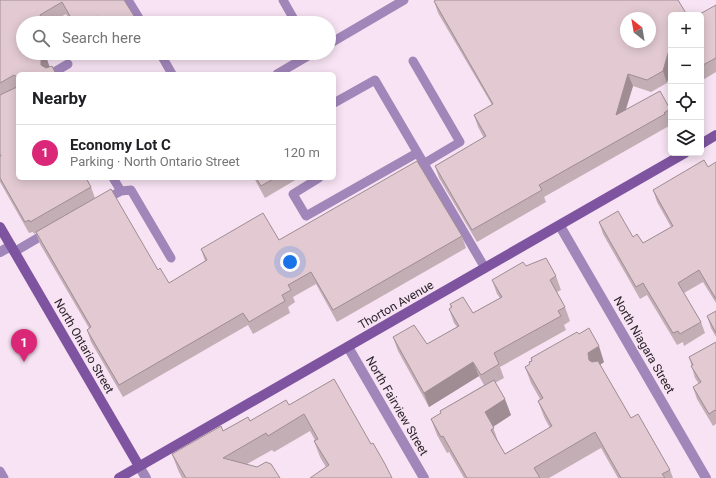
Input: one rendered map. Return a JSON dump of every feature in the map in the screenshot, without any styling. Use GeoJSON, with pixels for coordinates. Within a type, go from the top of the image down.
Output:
{"type":"FeatureCollection","features":[{"type":"Feature","properties":{"kind":"street"},"geometry":{"type":"LineString","coordinates":[[704,142],[716,135]]}},
{"type":"Feature","properties":{"kind":"street","name":"Thorton Avenue"},"geometry":{"type":"LineString","coordinates":[[119,478],[680,156]]}},
{"type":"Feature","properties":{"kind":"street","name":"North Niagara Street"},"geometry":{"type":"LineString","coordinates":[[560,226],[706,478]]}},
{"type":"Feature","properties":{"kind":"street","name":"North Ontario Street"},"geometry":{"type":"LineString","coordinates":[[0,227],[146,478]]}},
{"type":"Feature","properties":{"kind":"street"},"geometry":{"type":"LineString","coordinates":[[0,252],[13,249]]}},
{"type":"Feature","properties":{"kind":"street","name":"North Fairview Street"},"geometry":{"type":"LineString","coordinates":[[348,347],[424,478]]}},
{"type":"Feature","properties":{"kind":"lane"},"geometry":{"type":"LineString","coordinates":[[128,0],[138,16]]}},
{"type":"Feature","properties":{"kind":"lane"},"geometry":{"type":"LineString","coordinates":[[283,0],[292,16]]}},
{"type":"Feature","properties":{"kind":"lane"},"geometry":{"type":"LineString","coordinates":[[336,40],[404,0]]}},
{"type":"Feature","properties":{"kind":"lane"},"geometry":{"type":"LineString","coordinates":[[164,60],[171,72]]}},
{"type":"Feature","properties":{"kind":"lane"},"geometry":{"type":"LineString","coordinates":[[280,72],[301,60]]}},
{"type":"Feature","properties":{"kind":"lane"},"geometry":{"type":"LineString","coordinates":[[413,61],[460,142],[423,164]]}},
{"type":"Feature","properties":{"kind":"lane"},"geometry":{"type":"LineString","coordinates":[[54,72],[68,64]]}},
{"type":"Feature","properties":{"kind":"lane"},"geometry":{"type":"LineString","coordinates":[[336,101],[375,80],[485,268]]}},
{"type":"Feature","properties":{"kind":"lane"},"geometry":{"type":"LineString","coordinates":[[316,180],[293,194],[306,216],[417,153]]}},
{"type":"Feature","properties":{"kind":"lane"},"geometry":{"type":"LineString","coordinates":[[114,180],[120,190]]}},
{"type":"Feature","properties":{"kind":"lane"},"geometry":{"type":"LineString","coordinates":[[93,206],[120,190],[130,190],[171,258]]}},
{"type":"Feature","properties":{"kind":"lane"},"geometry":{"type":"LineString","coordinates":[[13,249],[59,226]]}},
{"type":"Feature","properties":{"kind":"lane"},"geometry":{"type":"LineString","coordinates":[[0,472],[4,478]]}},
{"type":"Feature","properties":{"kind":"building"},"geometry":{"type":"Polygon","coordinates":[[[0,0],[124,0],[134,16],[70,16],[62,2],[40,16],[16,16],[16,60],[41,60],[41,65],[46,68],[52,66],[55,72],[16,72],[16,76],[14,75],[0,83],[0,0]]]}},
{"type":"Feature","properties":{"kind":"building"},"geometry":{"type":"Polygon","coordinates":[[[678,0],[685,12],[668,12],[668,54],[663,71],[647,80],[628,74],[616,115],[660,91],[668,105],[668,110],[664,113],[665,114],[539,185],[542,190],[472,230],[435,166],[486,136],[474,115],[493,104],[434,1],[678,0]]]}},
{"type":"Feature","properties":{"kind":"building"},"geometry":{"type":"Polygon","coordinates":[[[716,5],[716,58],[704,64],[704,12],[716,5]]]}},
{"type":"Feature","properties":{"kind":"building"},"geometry":{"type":"Polygon","coordinates":[[[16,87],[16,180],[87,180],[91,187],[30,222],[29,220],[25,222],[0,178],[0,95],[16,87]]]}},
{"type":"Feature","properties":{"kind":"building"},"geometry":{"type":"Polygon","coordinates":[[[704,160],[708,167],[716,162],[716,299],[699,270],[678,283],[701,322],[680,334],[678,331],[673,333],[643,283],[636,287],[599,222],[618,211],[633,237],[637,234],[643,243],[673,226],[653,190],[704,160]]]}},
{"type":"Feature","properties":{"kind":"building"},"geometry":{"type":"Polygon","coordinates":[[[417,161],[462,236],[333,310],[311,272],[288,285],[291,290],[282,295],[285,301],[249,322],[243,313],[119,385],[87,330],[91,327],[36,232],[111,189],[158,270],[160,268],[169,283],[207,260],[201,249],[263,213],[279,240],[417,161]]]}},
{"type":"Feature","properties":{"kind":"building"},"geometry":{"type":"Polygon","coordinates":[[[257,180],[272,180],[261,186],[257,180]]]}},
{"type":"Feature","properties":{"kind":"building"},"geometry":{"type":"Polygon","coordinates":[[[546,258],[556,276],[550,280],[565,307],[558,311],[561,316],[494,353],[499,364],[481,375],[473,362],[424,393],[393,337],[414,325],[427,344],[459,326],[449,309],[452,307],[450,304],[463,297],[473,313],[502,297],[492,280],[523,262],[526,266],[546,258]]]}},
{"type":"Feature","properties":{"kind":"building"},"geometry":{"type":"Polygon","coordinates":[[[716,311],[716,333],[707,316],[716,311]]]}},
{"type":"Feature","properties":{"kind":"building"},"geometry":{"type":"Polygon","coordinates":[[[589,328],[599,346],[588,353],[589,360],[592,362],[598,361],[631,418],[638,414],[670,470],[662,474],[665,478],[621,478],[595,432],[534,468],[540,478],[467,478],[443,436],[441,437],[431,419],[441,413],[440,411],[494,380],[505,399],[485,412],[494,428],[491,430],[505,454],[552,426],[538,401],[543,398],[525,367],[532,361],[531,358],[577,332],[579,334],[589,328]]]}},
{"type":"Feature","properties":{"kind":"building"},"geometry":{"type":"Polygon","coordinates":[[[716,342],[716,411],[715,410],[709,414],[693,387],[701,382],[691,366],[693,365],[689,357],[716,342]]]}},
{"type":"Feature","properties":{"kind":"building"},"geometry":{"type":"Polygon","coordinates":[[[334,379],[371,444],[373,443],[392,478],[310,478],[329,465],[314,441],[318,439],[304,414],[268,436],[266,433],[223,458],[257,467],[266,462],[271,464],[280,478],[186,478],[172,454],[221,426],[223,431],[248,417],[250,421],[286,400],[289,405],[334,379]]]}},
{"type":"Feature","properties":{"kind":"place","name":"Economy Lot C"},"geometry":{"type":"Point","coordinates":[24,362]}}]}
